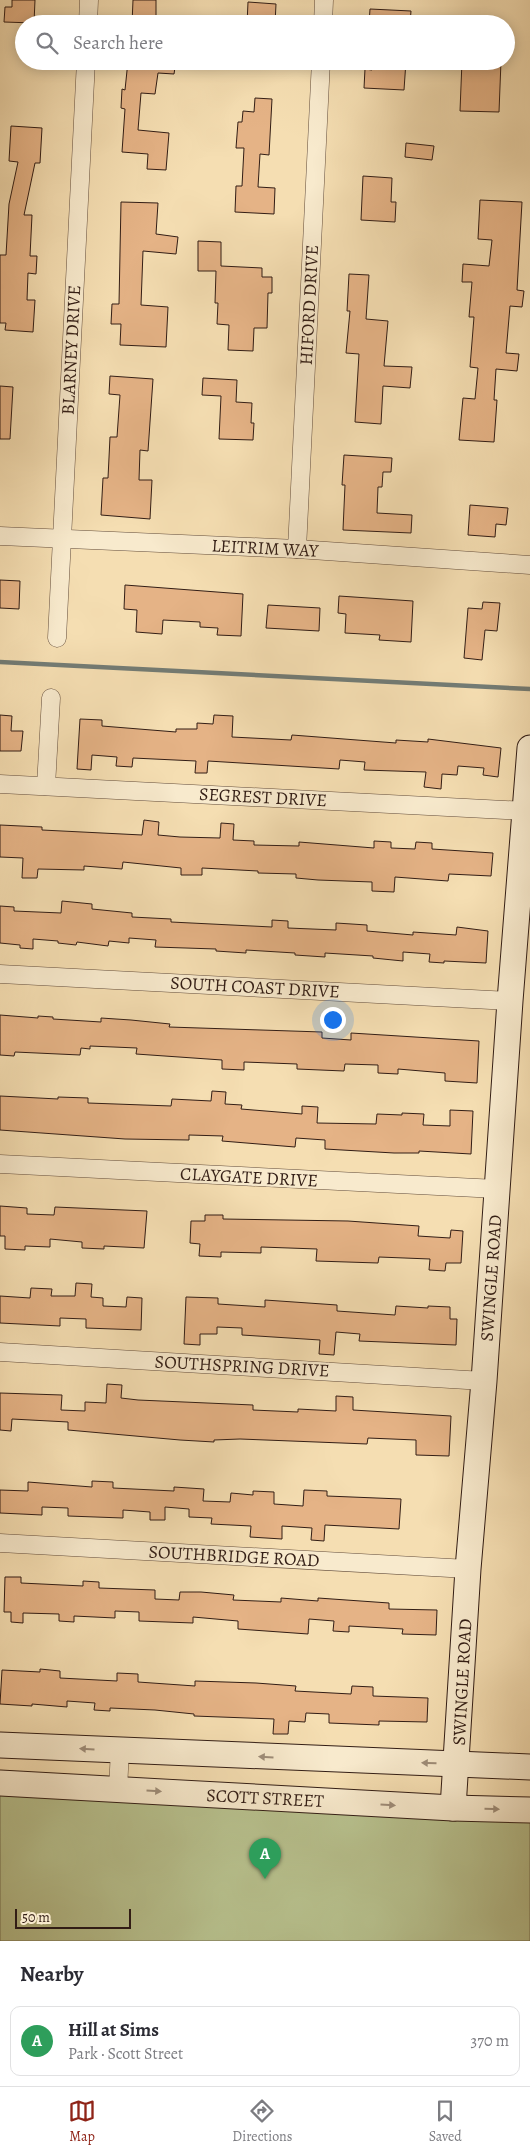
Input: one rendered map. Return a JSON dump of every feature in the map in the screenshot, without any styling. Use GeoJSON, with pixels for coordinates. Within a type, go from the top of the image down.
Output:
{"type":"FeatureCollection","features":[{"type":"Feature","properties":{"kind":"street"},"geometry":{"type":"LineString","coordinates":[[88,15],[89,0]]}},
{"type":"Feature","properties":{"kind":"street"},"geometry":{"type":"LineString","coordinates":[[323,15],[324,0]]}},
{"type":"Feature","properties":{"kind":"street","name":"BLARNEY DRIVE"},"geometry":{"type":"LineString","coordinates":[[57,638],[86,70]]}},
{"type":"Feature","properties":{"kind":"street","name":"HIFORD DRIVE"},"geometry":{"type":"LineString","coordinates":[[297,549],[321,70]]}},
{"type":"Feature","properties":{"kind":"street","name":"LEITRIM WAY"},"geometry":{"type":"LineString","coordinates":[[0,536],[297,549],[530,565]]}},
{"type":"Feature","properties":{"kind":"street"},"geometry":{"type":"LineString","coordinates":[[46,786],[51,698]]}},
{"type":"Feature","properties":{"kind":"street","name":"SWINGLE ROAD"},"geometry":{"type":"LineString","coordinates":[[453,1808],[468,1569],[484,1381],[510,1001],[530,748]]}},
{"type":"Feature","properties":{"kind":"street","name":"SEGREST DRIVE"},"geometry":{"type":"LineString","coordinates":[[0,784],[526,811]]}},
{"type":"Feature","properties":{"kind":"street","name":"SOUTH COAST DRIVE"},"geometry":{"type":"LineString","coordinates":[[0,974],[510,1001]]}},
{"type":"Feature","properties":{"kind":"street","name":"CLAYGATE DRIVE"},"geometry":{"type":"LineString","coordinates":[[0,1164],[497,1189]]}},
{"type":"Feature","properties":{"kind":"street","name":"SOUTHSPRING DRIVE"},"geometry":{"type":"LineString","coordinates":[[0,1352],[484,1381]]}},
{"type":"Feature","properties":{"kind":"street","name":"SOUTHBRIDGE ROAD"},"geometry":{"type":"LineString","coordinates":[[0,1543],[468,1569]]}},
{"type":"Feature","properties":{"kind":"street"},"geometry":{"type":"LineString","coordinates":[[0,1745],[530,1767]]}},
{"type":"Feature","properties":{"kind":"street"},"geometry":{"type":"LineString","coordinates":[[118,1789],[120,1750]]}},
{"type":"Feature","properties":{"kind":"street","name":"SCOTT STREET"},"geometry":{"type":"LineString","coordinates":[[0,1783],[453,1808],[530,1810]]}},
{"type":"Feature","properties":{"kind":"green space"},"geometry":{"type":"Polygon","coordinates":[[[0,1782],[530,1817],[530,1941],[0,1941],[0,1782]]]}},
{"type":"Feature","properties":{"kind":"building"},"geometry":{"type":"Polygon","coordinates":[[[12,0],[35,0],[34,15],[15,15],[15,22],[4,22],[5,7],[12,7],[12,0]]]}},
{"type":"Feature","properties":{"kind":"building"},"geometry":{"type":"Polygon","coordinates":[[[133,0],[156,0],[156,15],[132,15],[133,0]]]}},
{"type":"Feature","properties":{"kind":"building"},"geometry":{"type":"Polygon","coordinates":[[[248,2],[276,4],[275,15],[247,15],[248,2]]]}},
{"type":"Feature","properties":{"kind":"building"},"geometry":{"type":"Polygon","coordinates":[[[370,9],[411,11],[411,15],[370,15],[370,9]]]}},
{"type":"Feature","properties":{"kind":"building"},"geometry":{"type":"Polygon","coordinates":[[[127,70],[175,70],[174,74],[158,73],[155,94],[141,93],[138,130],[169,133],[166,170],[147,169],[148,154],[122,152],[125,109],[121,108],[122,89],[125,90],[127,70]]]}},
{"type":"Feature","properties":{"kind":"building"},"geometry":{"type":"Polygon","coordinates":[[[365,70],[405,70],[404,90],[364,88],[365,70]]]}},
{"type":"Feature","properties":{"kind":"building"},"geometry":{"type":"Polygon","coordinates":[[[462,70],[501,70],[499,112],[460,111],[462,70]]]}},
{"type":"Feature","properties":{"kind":"building"},"geometry":{"type":"Polygon","coordinates":[[[255,98],[272,99],[269,155],[260,154],[258,187],[275,188],[274,214],[235,212],[236,186],[242,186],[244,148],[236,148],[238,122],[242,122],[243,111],[254,112],[255,98]]]}},
{"type":"Feature","properties":{"kind":"building"},"geometry":{"type":"Polygon","coordinates":[[[11,126],[42,128],[40,163],[35,163],[24,215],[32,215],[30,256],[37,256],[36,274],[28,273],[27,300],[35,300],[33,332],[5,330],[6,323],[0,323],[0,255],[6,255],[9,204],[18,162],[9,161],[11,126]]]}},
{"type":"Feature","properties":{"kind":"building"},"geometry":{"type":"Polygon","coordinates":[[[406,143],[434,146],[432,160],[405,157],[406,143]]]}},
{"type":"Feature","properties":{"kind":"building"},"geometry":{"type":"Polygon","coordinates":[[[363,176],[392,178],[391,202],[396,202],[395,222],[361,220],[363,176]]]}},
{"type":"Feature","properties":{"kind":"building"},"geometry":{"type":"Polygon","coordinates":[[[480,200],[522,202],[517,290],[524,291],[522,307],[510,306],[506,353],[519,354],[517,371],[496,369],[494,400],[497,400],[494,442],[459,440],[463,398],[475,399],[478,368],[470,367],[474,317],[469,317],[472,282],[462,282],[463,264],[489,266],[492,240],[478,239],[480,200]]]}},
{"type":"Feature","properties":{"kind":"building"},"geometry":{"type":"Polygon","coordinates":[[[121,202],[158,203],[156,234],[178,237],[176,254],[143,251],[141,305],[168,307],[166,347],[120,345],[121,324],[111,324],[112,304],[119,304],[121,202]]]}},
{"type":"Feature","properties":{"kind":"building"},"geometry":{"type":"Polygon","coordinates":[[[198,241],[221,242],[221,266],[262,268],[262,277],[272,277],[272,293],[268,293],[267,328],[254,328],[253,351],[228,350],[229,325],[217,324],[218,303],[215,303],[216,271],[198,271],[198,241]]]}},
{"type":"Feature","properties":{"kind":"building"},"geometry":{"type":"Polygon","coordinates":[[[349,274],[369,275],[366,319],[388,321],[384,366],[412,367],[410,388],[383,386],[381,424],[355,422],[359,354],[346,353],[350,311],[347,311],[349,274]]]}},
{"type":"Feature","properties":{"kind":"building"},"geometry":{"type":"Polygon","coordinates":[[[110,376],[153,379],[148,451],[140,450],[139,480],[152,480],[150,519],[101,515],[103,478],[108,478],[110,437],[117,437],[120,395],[109,394],[110,376]]]}},
{"type":"Feature","properties":{"kind":"building"},"geometry":{"type":"Polygon","coordinates":[[[203,378],[237,380],[236,402],[252,403],[251,423],[254,423],[253,440],[219,439],[221,396],[202,395],[203,378]]]}},
{"type":"Feature","properties":{"kind":"building"},"geometry":{"type":"Polygon","coordinates":[[[0,386],[13,387],[10,439],[0,439],[0,386]]]}},
{"type":"Feature","properties":{"kind":"building"},"geometry":{"type":"Polygon","coordinates":[[[344,455],[392,458],[391,472],[383,472],[382,487],[378,487],[377,513],[412,515],[411,533],[343,530],[345,485],[342,485],[344,455]]]}},
{"type":"Feature","properties":{"kind":"building"},"geometry":{"type":"Polygon","coordinates":[[[470,505],[508,508],[506,525],[496,524],[495,537],[468,535],[470,505]]]}},
{"type":"Feature","properties":{"kind":"building"},"geometry":{"type":"Polygon","coordinates":[[[0,580],[20,581],[19,609],[0,608],[0,580]]]}},
{"type":"Feature","properties":{"kind":"building"},"geometry":{"type":"Polygon","coordinates":[[[125,585],[243,594],[241,636],[217,635],[218,628],[200,627],[200,622],[163,620],[162,634],[136,632],[137,610],[124,609],[125,585]]]}},
{"type":"Feature","properties":{"kind":"building"},"geometry":{"type":"Polygon","coordinates":[[[339,596],[413,601],[411,642],[379,640],[380,635],[345,633],[346,614],[338,613],[339,596]]]}},
{"type":"Feature","properties":{"kind":"building"},"geometry":{"type":"Polygon","coordinates":[[[483,602],[500,603],[497,631],[485,630],[482,660],[464,658],[468,608],[482,609],[483,602]]]}},
{"type":"Feature","properties":{"kind":"building"},"geometry":{"type":"Polygon","coordinates":[[[268,605],[320,608],[319,631],[266,628],[268,605]]]}},
{"type":"Feature","properties":{"kind":"building"},"geometry":{"type":"Polygon","coordinates":[[[0,715],[12,716],[11,731],[23,731],[21,751],[0,751],[0,715]]]}},
{"type":"Feature","properties":{"kind":"building"},"geometry":{"type":"Polygon","coordinates":[[[214,715],[233,716],[232,737],[291,740],[292,735],[396,743],[396,740],[428,742],[428,739],[501,748],[498,777],[483,775],[484,768],[458,766],[457,775],[442,774],[441,789],[424,787],[426,772],[364,770],[365,762],[340,760],[339,769],[208,761],[207,773],[195,773],[196,761],[133,758],[132,767],[116,766],[117,757],[92,755],[91,770],[77,769],[80,719],[102,720],[102,726],[176,732],[176,729],[197,729],[197,723],[213,724],[214,715]]]}},
{"type":"Feature","properties":{"kind":"building"},"geometry":{"type":"Polygon","coordinates":[[[144,820],[159,822],[158,835],[180,837],[220,838],[221,823],[234,824],[233,840],[254,841],[254,845],[299,846],[299,842],[374,848],[374,841],[391,842],[391,848],[415,849],[416,842],[432,843],[432,849],[493,853],[491,876],[449,874],[448,881],[395,877],[394,892],[372,891],[372,882],[318,880],[296,878],[296,874],[202,868],[202,875],[181,875],[181,868],[123,862],[122,869],[84,866],[84,870],[38,869],[37,878],[22,878],[23,858],[0,857],[0,825],[42,827],[42,830],[142,835],[144,820]]]}},
{"type":"Feature","properties":{"kind":"building"},"geometry":{"type":"Polygon","coordinates":[[[62,901],[92,904],[92,909],[132,913],[132,917],[171,919],[171,922],[272,927],[272,920],[288,921],[288,928],[336,930],[336,923],[367,925],[367,931],[413,935],[413,932],[456,935],[457,927],[488,931],[486,963],[429,962],[430,954],[403,952],[403,961],[373,958],[373,956],[325,953],[325,957],[246,950],[246,953],[216,951],[216,949],[155,947],[156,940],[129,938],[129,943],[109,941],[108,946],[77,942],[76,945],[33,939],[33,949],[20,948],[20,945],[0,943],[0,906],[14,907],[14,911],[61,913],[62,901]]]}},
{"type":"Feature","properties":{"kind":"building"},"geometry":{"type":"Polygon","coordinates":[[[0,1015],[38,1018],[38,1016],[53,1017],[53,1019],[101,1022],[101,1018],[131,1020],[170,1024],[169,1027],[322,1032],[322,1038],[351,1040],[351,1033],[479,1041],[477,1083],[445,1081],[445,1073],[398,1069],[398,1074],[378,1073],[378,1065],[345,1064],[344,1071],[297,1069],[297,1064],[244,1062],[244,1070],[222,1069],[222,1060],[136,1054],[137,1048],[90,1046],[90,1049],[81,1048],[80,1055],[15,1052],[14,1056],[0,1055],[0,1015]]]}},
{"type":"Feature","properties":{"kind":"building"},"geometry":{"type":"Polygon","coordinates":[[[212,1091],[226,1092],[225,1104],[242,1105],[241,1109],[302,1114],[302,1106],[318,1107],[317,1123],[376,1124],[377,1114],[402,1115],[402,1113],[424,1114],[423,1125],[450,1126],[450,1110],[473,1111],[471,1154],[419,1151],[419,1153],[394,1153],[325,1149],[325,1140],[296,1138],[295,1147],[222,1141],[223,1136],[189,1135],[189,1140],[125,1139],[0,1130],[0,1096],[58,1099],[58,1097],[88,1098],[88,1103],[171,1106],[172,1099],[211,1101],[212,1091]]]}},
{"type":"Feature","properties":{"kind":"building"},"geometry":{"type":"Polygon","coordinates":[[[0,1206],[27,1208],[27,1214],[54,1215],[55,1207],[147,1211],[144,1248],[104,1246],[104,1249],[82,1248],[82,1242],[50,1239],[50,1247],[25,1246],[25,1250],[5,1249],[5,1236],[0,1236],[0,1206]]]}},
{"type":"Feature","properties":{"kind":"building"},"geometry":{"type":"Polygon","coordinates":[[[205,1215],[223,1215],[223,1219],[348,1221],[419,1226],[418,1236],[450,1238],[451,1230],[463,1231],[461,1263],[446,1263],[445,1271],[429,1270],[430,1259],[379,1257],[378,1263],[316,1261],[317,1249],[261,1247],[261,1253],[221,1252],[221,1257],[199,1256],[200,1244],[190,1243],[191,1221],[205,1221],[205,1215]]]}},
{"type":"Feature","properties":{"kind":"building"},"geometry":{"type":"Polygon","coordinates":[[[76,1283],[92,1284],[91,1297],[103,1298],[103,1306],[126,1307],[127,1297],[142,1298],[141,1330],[86,1328],[86,1319],[60,1318],[60,1326],[0,1323],[0,1296],[30,1298],[31,1288],[52,1289],[51,1296],[75,1296],[76,1283]]]}},
{"type":"Feature","properties":{"kind":"building"},"geometry":{"type":"Polygon","coordinates":[[[186,1297],[218,1298],[218,1304],[265,1307],[265,1300],[337,1305],[337,1311],[395,1315],[396,1306],[450,1307],[450,1319],[457,1319],[456,1345],[359,1341],[360,1334],[336,1332],[334,1355],[319,1354],[320,1340],[242,1335],[242,1328],[217,1327],[217,1334],[200,1334],[200,1345],[184,1344],[186,1297]]]}},
{"type":"Feature","properties":{"kind":"building"},"geometry":{"type":"Polygon","coordinates":[[[107,1384],[122,1385],[121,1398],[138,1400],[253,1405],[253,1410],[298,1412],[298,1409],[336,1411],[336,1396],[353,1397],[353,1410],[451,1416],[449,1456],[416,1455],[416,1440],[368,1438],[367,1444],[240,1439],[214,1440],[214,1442],[68,1430],[68,1422],[12,1419],[11,1431],[0,1430],[0,1393],[62,1395],[61,1410],[85,1411],[85,1402],[106,1403],[107,1384]]]}},
{"type":"Feature","properties":{"kind":"building"},"geometry":{"type":"Polygon","coordinates":[[[92,1481],[113,1482],[113,1488],[174,1491],[174,1487],[204,1489],[203,1501],[230,1502],[231,1493],[253,1495],[253,1491],[274,1492],[274,1504],[303,1506],[304,1490],[327,1491],[327,1496],[401,1499],[399,1529],[325,1525],[324,1541],[311,1540],[312,1528],[282,1526],[282,1539],[250,1537],[251,1526],[211,1524],[212,1518],[189,1517],[189,1509],[165,1507],[165,1520],[150,1520],[150,1512],[123,1510],[123,1518],[68,1516],[68,1508],[42,1507],[42,1515],[0,1513],[0,1490],[28,1491],[28,1482],[92,1487],[92,1481]]]}},
{"type":"Feature","properties":{"kind":"building"},"geometry":{"type":"Polygon","coordinates":[[[5,1577],[21,1577],[21,1583],[83,1586],[83,1581],[99,1582],[99,1588],[155,1590],[155,1599],[179,1600],[180,1592],[201,1592],[234,1595],[233,1600],[281,1602],[281,1598],[318,1601],[318,1598],[389,1603],[389,1609],[437,1610],[436,1635],[402,1634],[403,1629],[349,1626],[349,1632],[333,1631],[334,1621],[309,1619],[308,1634],[238,1629],[238,1621],[193,1617],[193,1623],[139,1621],[139,1612],[115,1611],[115,1618],[74,1616],[74,1622],[59,1621],[59,1614],[23,1613],[23,1623],[11,1622],[11,1612],[4,1612],[5,1577]]]}},
{"type":"Feature","properties":{"kind":"building"},"geometry":{"type":"Polygon","coordinates":[[[40,1669],[60,1671],[60,1678],[117,1681],[117,1673],[138,1674],[138,1682],[195,1686],[195,1681],[256,1683],[296,1686],[295,1691],[351,1694],[352,1686],[373,1687],[373,1696],[428,1698],[427,1722],[379,1721],[379,1725],[329,1723],[329,1714],[306,1713],[305,1722],[289,1721],[288,1734],[273,1734],[274,1719],[194,1716],[194,1714],[155,1710],[110,1708],[110,1711],[94,1710],[95,1703],[67,1701],[67,1707],[0,1704],[2,1670],[40,1672],[40,1669]]]}},
{"type":"Feature","properties":{"kind":"waterway"},"geometry":{"type":"LineString","coordinates":[[0,662],[530,689]]}},
{"type":"Feature","properties":{"kind":"place","name":"Hill at Sims"},"geometry":{"type":"Point","coordinates":[265,1879]}}]}
